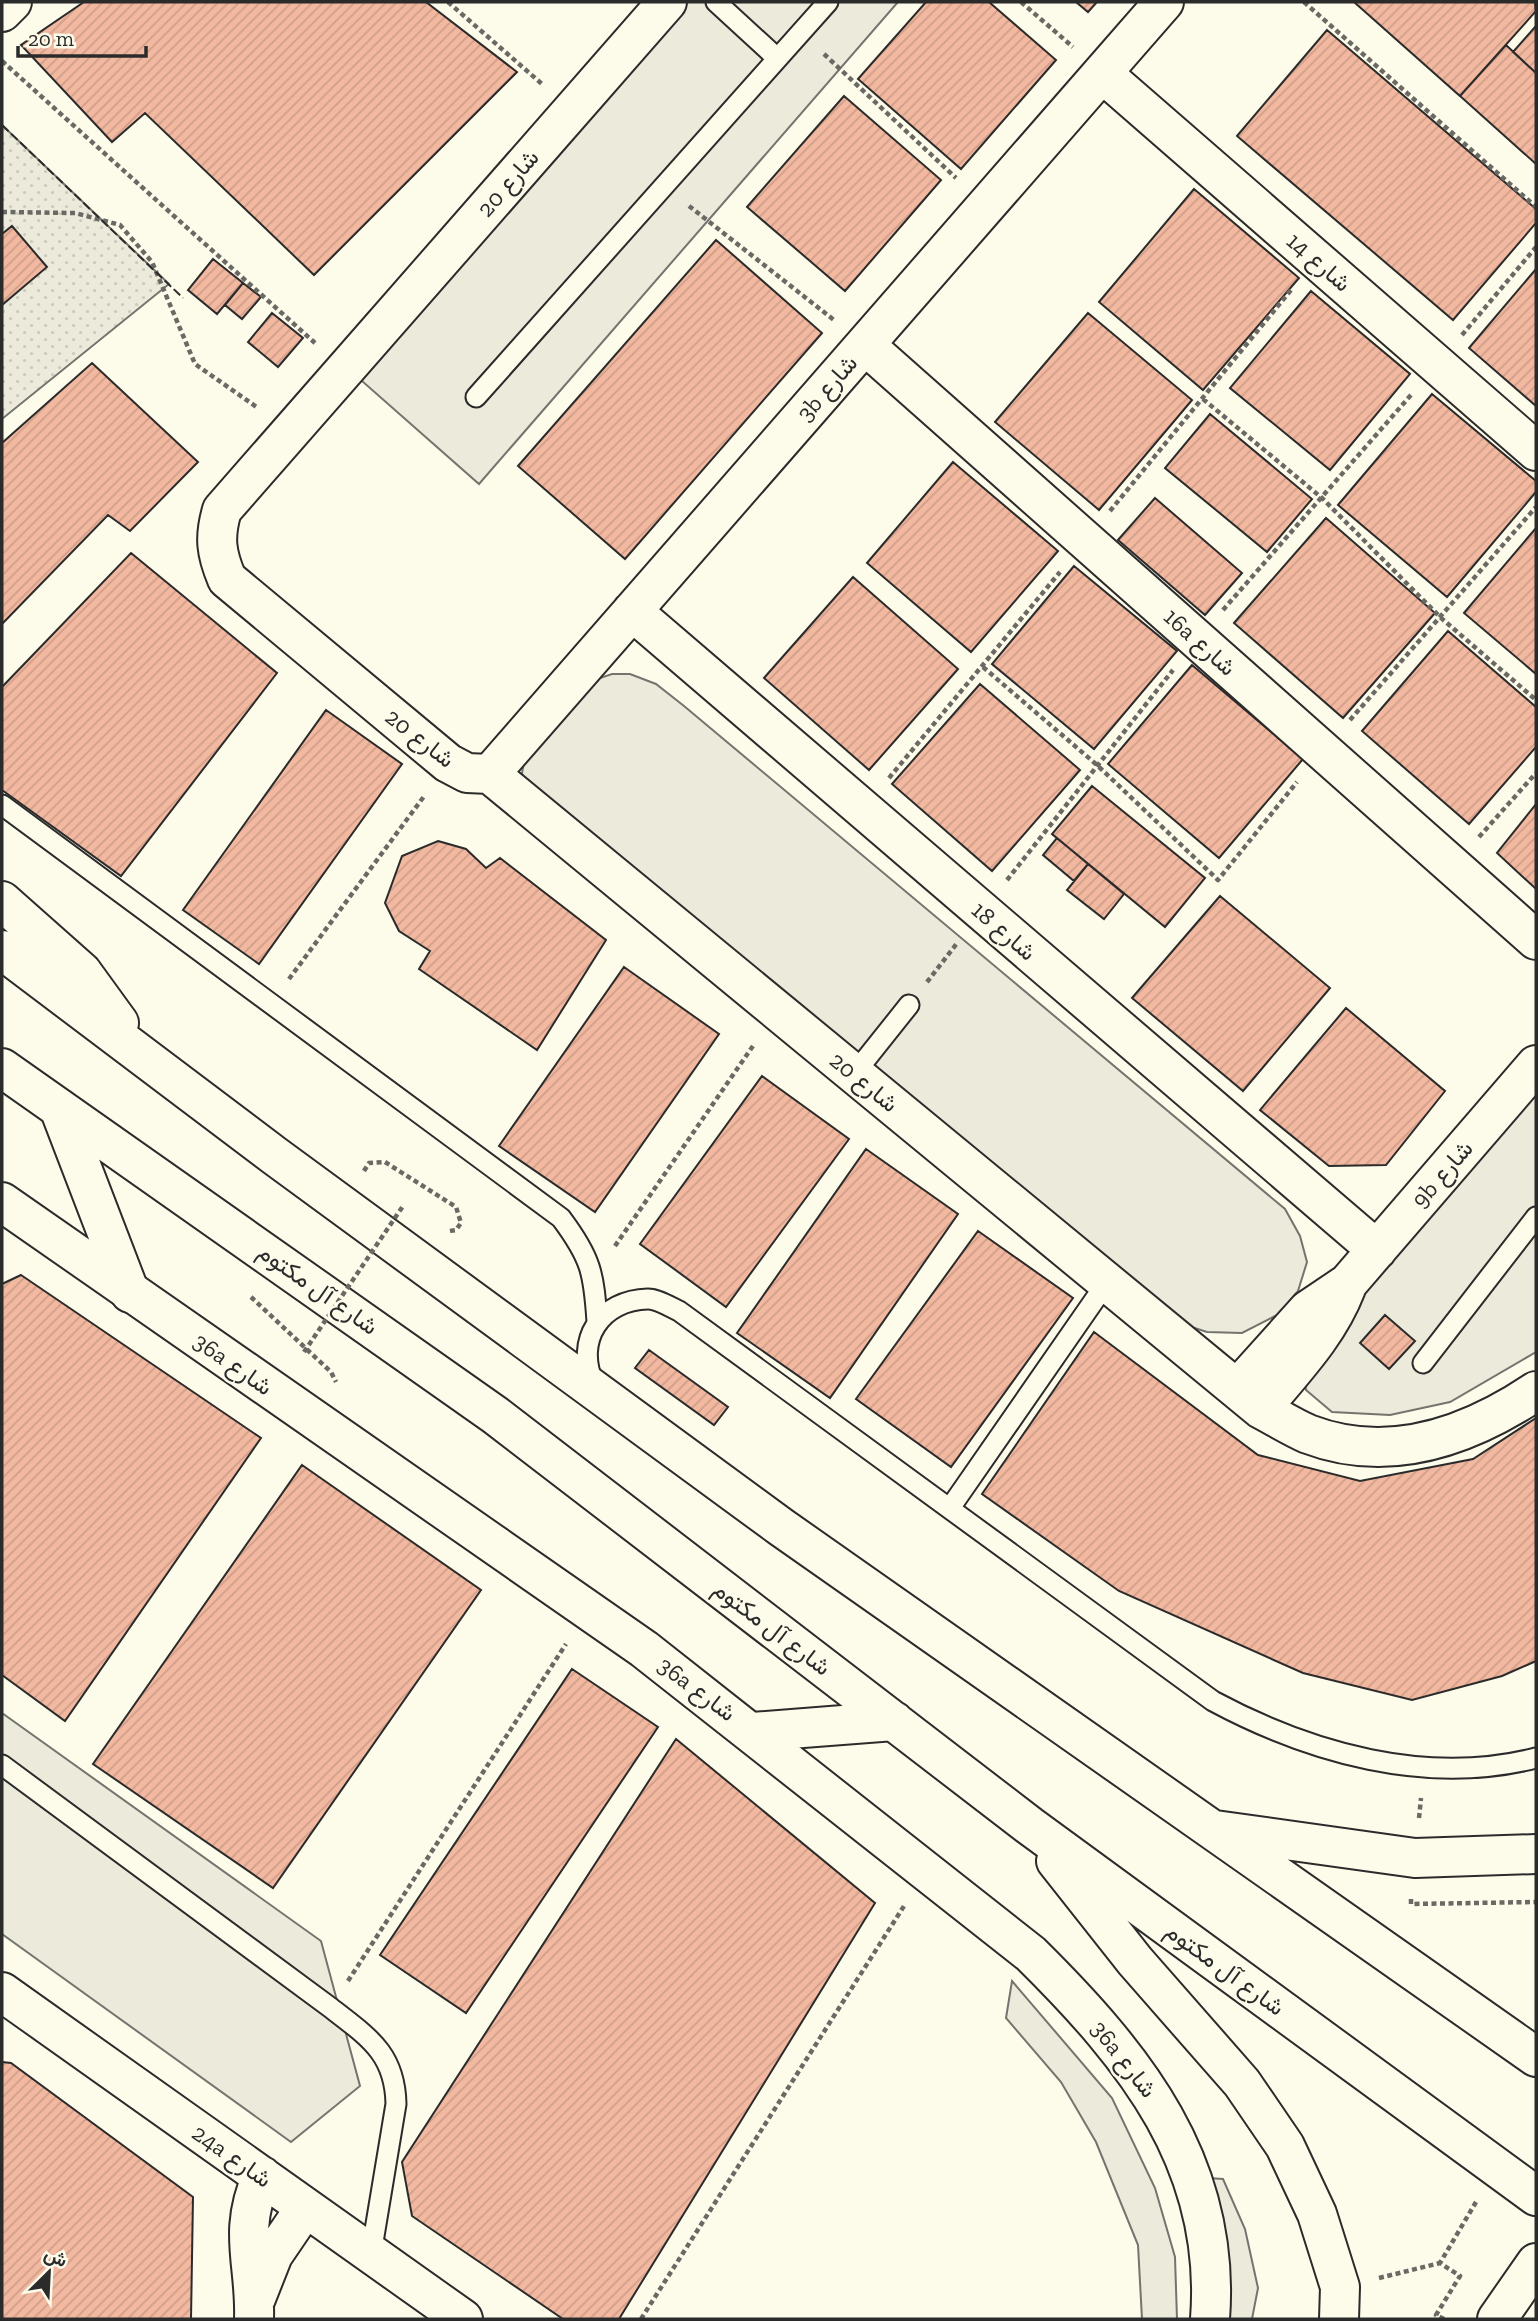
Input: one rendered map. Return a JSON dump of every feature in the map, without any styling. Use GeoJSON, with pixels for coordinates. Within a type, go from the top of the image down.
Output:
{"type":"FeatureCollection","features":[{"type":"Feature","properties":{"kind":"street"},"geometry":{"type":"LineString","coordinates":[[2,12],[12,2]]}},
{"type":"Feature","properties":{"kind":"street","name":"شارع 20"},"geometry":{"type":"LineString","coordinates":[[667,2],[222,510],[215,532],[217,557],[227,579],[448,763],[467,773],[490,774],[1249,1399],[1309,1434],[1357,1445],[1406,1446],[1454,1435],[1499,1416],[1536,1391]]}},
{"type":"Feature","properties":{"kind":"street","name":"3b شارع"},"geometry":{"type":"LineString","coordinates":[[490,774],[1164,2]]}},
{"type":"Feature","properties":{"kind":"street","name":"شارع 14"},"geometry":{"type":"LineString","coordinates":[[1102,73],[1536,451]]}},
{"type":"Feature","properties":{"kind":"street","name":"16a شارع"},"geometry":{"type":"LineString","coordinates":[[864,345],[1536,940]]}},
{"type":"Feature","properties":{"kind":"street","name":"شارع 18"},"geometry":{"type":"LineString","coordinates":[[632,611],[1377,1250]]}},
{"type":"Feature","properties":{"kind":"street"},"geometry":{"type":"LineString","coordinates":[[2,901],[82,972],[135,1048]]}},
{"type":"Feature","properties":{"kind":"street"},"geometry":{"type":"LineString","coordinates":[[2,950],[135,1048],[286,1165],[792,1535],[1207,1829],[1536,2057]]}},
{"type":"Feature","properties":{"kind":"street","name":"9b شارع"},"geometry":{"type":"LineString","coordinates":[[1249,1399],[1327,1326],[1348,1283],[1536,1065]]}},
{"type":"Feature","properties":{"kind":"street","name":"شارع آل مكتوم"},"geometry":{"type":"LineString","coordinates":[[2,1068],[495,1415],[1030,1826],[1536,2196]]}},
{"type":"Feature","properties":{"kind":"street"},"geometry":{"type":"LineString","coordinates":[[59,1108],[130,1293]]}},
{"type":"Feature","properties":{"kind":"street","name":"36a شارع"},"geometry":{"type":"LineString","coordinates":[[2,1202],[589,1609],[753,1732],[1031,1954],[1077,1999],[1162,2108],[1192,2173],[1209,2244],[1210,2319]]}},
{"type":"Feature","properties":{"kind":"street"},"geometry":{"type":"LineString","coordinates":[[2,1233],[46,1233]]}},
{"type":"Feature","properties":{"kind":"street"},"geometry":{"type":"LineString","coordinates":[[753,1732],[894,1721]]}},
{"type":"Feature","properties":{"kind":"street"},"geometry":{"type":"LineString","coordinates":[[1030,1826],[1135,1961],[1242,2083],[1285,2146],[1317,2214],[1340,2287],[1339,2319]]}},
{"type":"Feature","properties":{"kind":"street"},"geometry":{"type":"LineString","coordinates":[[1207,1829],[1415,1858],[1536,1854]]}},
{"type":"Feature","properties":{"kind":"street","name":"24a شارع"},"geometry":{"type":"LineString","coordinates":[[2,1992],[463,2319]]}},
{"type":"Feature","properties":{"kind":"street"},"geometry":{"type":"LineString","coordinates":[[255,2311],[247,2239],[250,2207],[262,2176]]}},
{"type":"Feature","properties":{"kind":"street"},"geometry":{"type":"LineString","coordinates":[[255,2311],[273,2255],[305,2208]]}},
{"type":"Feature","properties":{"kind":"street"},"geometry":{"type":"LineString","coordinates":[[1497,2319],[1536,2263]]}},
{"type":"Feature","properties":{"kind":"lane"},"geometry":{"type":"LineString","coordinates":[[716,2],[777,58]]}},
{"type":"Feature","properties":{"kind":"lane"},"geometry":{"type":"LineString","coordinates":[[476,397],[828,2]]}},
{"type":"Feature","properties":{"kind":"lane"},"geometry":{"type":"LineString","coordinates":[[2,804],[561,1218],[581,1244],[594,1276],[597,1322]]}},
{"type":"Feature","properties":{"kind":"lane"},"geometry":{"type":"LineString","coordinates":[[854,1074],[909,1005]]}},
{"type":"Feature","properties":{"kind":"lane"},"geometry":{"type":"LineString","coordinates":[[1423,1363],[1536,1217]]}},
{"type":"Feature","properties":{"kind":"lane"},"geometry":{"type":"LineString","coordinates":[[950,1508],[1107,1282]]}},
{"type":"Feature","properties":{"kind":"lane"},"geometry":{"type":"LineString","coordinates":[[597,1391],[587,1368],[587,1344],[597,1322],[620,1303],[651,1299],[679,1311],[1213,1701],[1262,1727],[1315,1747],[1369,1760],[1425,1766],[1477,1766],[1536,1758]]}},
{"type":"Feature","properties":{"kind":"lane"},"geometry":{"type":"LineString","coordinates":[[2,1765],[331,2008],[377,2045],[389,2063],[395,2083],[396,2104],[371,2254]]}},
{"type":"Feature","properties":{"kind":"path"},"geometry":{"type":"LineString","coordinates":[[448,2],[572,110]]}},
{"type":"Feature","properties":{"kind":"path"},"geometry":{"type":"LineString","coordinates":[[1021,2],[1102,73]]}},
{"type":"Feature","properties":{"kind":"path"},"geometry":{"type":"LineString","coordinates":[[1304,2],[1536,207]]}},
{"type":"Feature","properties":{"kind":"path"},"geometry":{"type":"LineString","coordinates":[[801,32],[986,206]]}},
{"type":"Feature","properties":{"kind":"path"},"geometry":{"type":"LineString","coordinates":[[2,61],[344,369]]}},
{"type":"Feature","properties":{"kind":"path"},"geometry":{"type":"LineString","coordinates":[[664,186],[864,345]]}},
{"type":"Feature","properties":{"kind":"path"},"geometry":{"type":"LineString","coordinates":[[2,212],[75,213],[120,225],[152,262],[195,364],[290,430]]}},
{"type":"Feature","properties":{"kind":"path"},"geometry":{"type":"LineString","coordinates":[[1203,399],[1322,498],[1440,617],[1536,700]]}},
{"type":"Feature","properties":{"kind":"path"},"geometry":{"type":"LineString","coordinates":[[272,1003],[448,763]]}},
{"type":"Feature","properties":{"kind":"path"},"geometry":{"type":"LineString","coordinates":[[1453,866],[1536,772]]}},
{"type":"Feature","properties":{"kind":"path"},"geometry":{"type":"LineString","coordinates":[[594,1276],[777,1010]]}},
{"type":"Feature","properties":{"kind":"path"},"geometry":{"type":"LineString","coordinates":[[304,1352],[403,1206]]}},
{"type":"Feature","properties":{"kind":"path"},"geometry":{"type":"LineString","coordinates":[[331,2008],[589,1609]]}},
{"type":"Feature","properties":{"kind":"path"},"geometry":{"type":"LineString","coordinates":[[641,2319],[927,1870]]}},
{"type":"Feature","properties":{"kind":"path"},"geometry":{"type":"LineString","coordinates":[[1444,2319],[1436,2315],[1460,2276],[1440,2263],[1497,2168]]}},
{"type":"Feature","properties":{"kind":"shaded area"},"geometry":{"type":"Polygon","coordinates":[[[678,2],[898,2],[479,484],[354,374],[678,2]]]}},
{"type":"Feature","properties":{"kind":"shaded area"},"geometry":{"type":"Polygon","coordinates":[[[2,125],[169,284],[2,419],[2,125]]]}},
{"type":"Feature","properties":{"kind":"shaded area"},"geometry":{"type":"Polygon","coordinates":[[[612,674],[630,674],[656,684],[684,706],[1285,1209],[1300,1236],[1307,1262],[1298,1291],[1279,1314],[1242,1333],[1207,1332],[1182,1324],[527,797],[522,773],[527,746],[591,681],[612,674]]]}},
{"type":"Feature","properties":{"kind":"shaded area"},"geometry":{"type":"Polygon","coordinates":[[[1536,1080],[1536,1352],[1450,1402],[1390,1415],[1332,1412],[1306,1390],[1302,1355],[1536,1080]]]}},
{"type":"Feature","properties":{"kind":"shaded area"},"geometry":{"type":"Polygon","coordinates":[[[2,1713],[321,1941],[360,2086],[291,2142],[2,1934],[2,1713]]]}},
{"type":"Feature","properties":{"kind":"shaded area"},"geometry":{"type":"Polygon","coordinates":[[[1012,1981],[1112,2098],[1155,2188],[1175,2257],[1177,2319],[1142,2319],[1138,2245],[1096,2142],[1061,2082],[1006,2018],[1012,1981]]]}},
{"type":"Feature","properties":{"kind":"shaded area"},"geometry":{"type":"Polygon","coordinates":[[[1192,2177],[1223,2179],[1245,2229],[1258,2288],[1252,2319],[1221,2319],[1192,2177]]]}},
{"type":"Feature","properties":{"kind":"building"},"geometry":{"type":"Polygon","coordinates":[[[84,2],[426,2],[517,72],[314,275],[145,113],[112,142],[21,45],[84,2]]]}},
{"type":"Feature","properties":{"kind":"building"},"geometry":{"type":"Polygon","coordinates":[[[926,2],[989,2],[1056,60],[961,169],[858,79],[926,2]]]}},
{"type":"Feature","properties":{"kind":"building"},"geometry":{"type":"Polygon","coordinates":[[[1076,2],[1097,2],[1088,12],[1076,2]]]}},
{"type":"Feature","properties":{"kind":"building"},"geometry":{"type":"Polygon","coordinates":[[[1354,2],[1535,2],[1536,11],[1460,96],[1354,2]]]}},
{"type":"Feature","properties":{"kind":"building"},"geometry":{"type":"Polygon","coordinates":[[[1536,26],[1536,73],[1513,52],[1536,26]]]}},
{"type":"Feature","properties":{"kind":"building"},"geometry":{"type":"Polygon","coordinates":[[[1327,30],[1536,209],[1536,223],[1453,320],[1237,136],[1327,30]]]}},
{"type":"Feature","properties":{"kind":"building"},"geometry":{"type":"Polygon","coordinates":[[[1506,45],[1536,73],[1536,164],[1460,96],[1506,45]]]}},
{"type":"Feature","properties":{"kind":"building"},"geometry":{"type":"Polygon","coordinates":[[[844,96],[941,180],[845,291],[747,207],[844,96]]]}},
{"type":"Feature","properties":{"kind":"building"},"geometry":{"type":"Polygon","coordinates":[[[1194,189],[1299,278],[1203,390],[1099,302],[1194,189]]]}},
{"type":"Feature","properties":{"kind":"building"},"geometry":{"type":"Polygon","coordinates":[[[12,226],[47,267],[2,305],[2,234],[12,226]]]}},
{"type":"Feature","properties":{"kind":"building"},"geometry":{"type":"Polygon","coordinates":[[[716,240],[822,333],[625,559],[518,466],[716,240]]]}},
{"type":"Feature","properties":{"kind":"building"},"geometry":{"type":"Polygon","coordinates":[[[213,259],[243,283],[217,314],[188,290],[213,259]]]}},
{"type":"Feature","properties":{"kind":"building"},"geometry":{"type":"Polygon","coordinates":[[[1536,269],[1536,406],[1469,348],[1536,269]]]}},
{"type":"Feature","properties":{"kind":"building"},"geometry":{"type":"Polygon","coordinates":[[[243,283],[261,297],[242,319],[225,305],[243,283]]]}},
{"type":"Feature","properties":{"kind":"building"},"geometry":{"type":"Polygon","coordinates":[[[1311,291],[1410,374],[1330,470],[1230,388],[1311,291]]]}},
{"type":"Feature","properties":{"kind":"building"},"geometry":{"type":"Polygon","coordinates":[[[272,313],[303,338],[278,367],[248,342],[272,313]]]}},
{"type":"Feature","properties":{"kind":"building"},"geometry":{"type":"Polygon","coordinates":[[[1088,313],[1192,400],[1099,510],[995,422],[1088,313]]]}},
{"type":"Feature","properties":{"kind":"building"},"geometry":{"type":"Polygon","coordinates":[[[92,363],[198,462],[130,531],[108,515],[2,624],[2,443],[92,363]]]}},
{"type":"Feature","properties":{"kind":"building"},"geometry":{"type":"Polygon","coordinates":[[[1432,394],[1536,481],[1536,492],[1447,597],[1338,505],[1432,394]]]}},
{"type":"Feature","properties":{"kind":"building"},"geometry":{"type":"Polygon","coordinates":[[[1210,414],[1312,499],[1267,552],[1165,468],[1210,414]]]}},
{"type":"Feature","properties":{"kind":"building"},"geometry":{"type":"Polygon","coordinates":[[[953,462],[1058,551],[971,652],[867,563],[953,462]]]}},
{"type":"Feature","properties":{"kind":"building"},"geometry":{"type":"Polygon","coordinates":[[[1155,498],[1242,573],[1205,615],[1118,540],[1155,498]]]}},
{"type":"Feature","properties":{"kind":"building"},"geometry":{"type":"Polygon","coordinates":[[[1326,518],[1435,613],[1343,718],[1234,623],[1326,518]]]}},
{"type":"Feature","properties":{"kind":"building"},"geometry":{"type":"Polygon","coordinates":[[[1536,528],[1536,674],[1464,613],[1536,528]]]}},
{"type":"Feature","properties":{"kind":"building"},"geometry":{"type":"Polygon","coordinates":[[[131,553],[277,673],[121,876],[2,790],[2,687],[131,553]]]}},
{"type":"Feature","properties":{"kind":"building"},"geometry":{"type":"Polygon","coordinates":[[[1074,566],[1177,651],[1094,749],[992,664],[1074,566]]]}},
{"type":"Feature","properties":{"kind":"building"},"geometry":{"type":"Polygon","coordinates":[[[853,577],[958,669],[869,770],[764,678],[853,577]]]}},
{"type":"Feature","properties":{"kind":"building"},"geometry":{"type":"Polygon","coordinates":[[[1448,631],[1536,707],[1536,747],[1469,824],[1362,731],[1448,631]]]}},
{"type":"Feature","properties":{"kind":"building"},"geometry":{"type":"Polygon","coordinates":[[[1192,665],[1303,759],[1219,858],[1108,764],[1192,665]]]}},
{"type":"Feature","properties":{"kind":"building"},"geometry":{"type":"Polygon","coordinates":[[[980,684],[1080,770],[992,871],[892,784],[980,684]]]}},
{"type":"Feature","properties":{"kind":"building"},"geometry":{"type":"Polygon","coordinates":[[[326,710],[402,764],[259,964],[183,910],[326,710]]]}},
{"type":"Feature","properties":{"kind":"building"},"geometry":{"type":"Polygon","coordinates":[[[1092,786],[1205,878],[1165,927],[1052,834],[1092,786]]]}},
{"type":"Feature","properties":{"kind":"building"},"geometry":{"type":"Polygon","coordinates":[[[1536,804],[1536,889],[1497,853],[1536,804]]]}},
{"type":"Feature","properties":{"kind":"building"},"geometry":{"type":"Polygon","coordinates":[[[1057,838],[1088,864],[1074,881],[1043,855],[1057,838]]]}},
{"type":"Feature","properties":{"kind":"building"},"geometry":{"type":"Polygon","coordinates":[[[438,841],[466,849],[486,868],[500,858],[606,940],[537,1050],[419,969],[430,951],[399,931],[385,903],[402,856],[438,841]]]}},
{"type":"Feature","properties":{"kind":"building"},"geometry":{"type":"Polygon","coordinates":[[[1088,864],[1124,894],[1104,919],[1067,890],[1088,864]]]}},
{"type":"Feature","properties":{"kind":"building"},"geometry":{"type":"Polygon","coordinates":[[[1220,896],[1330,988],[1243,1091],[1132,998],[1220,896]]]}},
{"type":"Feature","properties":{"kind":"building"},"geometry":{"type":"Polygon","coordinates":[[[624,967],[719,1034],[595,1212],[499,1146],[624,967]]]}},
{"type":"Feature","properties":{"kind":"building"},"geometry":{"type":"Polygon","coordinates":[[[1346,1008],[1445,1091],[1386,1165],[1329,1166],[1260,1110],[1346,1008]]]}},
{"type":"Feature","properties":{"kind":"building"},"geometry":{"type":"Polygon","coordinates":[[[762,1076],[849,1139],[726,1307],[640,1244],[762,1076]]]}},
{"type":"Feature","properties":{"kind":"building"},"geometry":{"type":"Polygon","coordinates":[[[866,1149],[958,1214],[830,1398],[737,1333],[866,1149]]]}},
{"type":"Feature","properties":{"kind":"building"},"geometry":{"type":"Polygon","coordinates":[[[978,1231],[1073,1298],[951,1467],[856,1399],[978,1231]]]}},
{"type":"Feature","properties":{"kind":"building"},"geometry":{"type":"Polygon","coordinates":[[[21,1275],[261,1438],[65,1721],[2,1675],[2,1284],[21,1275]]]}},
{"type":"Feature","properties":{"kind":"building"},"geometry":{"type":"Polygon","coordinates":[[[1385,1315],[1415,1341],[1389,1369],[1360,1343],[1385,1315]]]}},
{"type":"Feature","properties":{"kind":"building"},"geometry":{"type":"Polygon","coordinates":[[[1094,1332],[1258,1455],[1360,1481],[1473,1459],[1536,1418],[1536,1661],[1502,1676],[1412,1700],[1303,1673],[1119,1591],[982,1494],[1094,1332]]]}},
{"type":"Feature","properties":{"kind":"building"},"geometry":{"type":"Polygon","coordinates":[[[649,1350],[728,1407],[714,1425],[635,1368],[649,1350]]]}},
{"type":"Feature","properties":{"kind":"building"},"geometry":{"type":"Polygon","coordinates":[[[302,1465],[481,1590],[273,1888],[93,1764],[302,1465]]]}},
{"type":"Feature","properties":{"kind":"building"},"geometry":{"type":"Polygon","coordinates":[[[572,1669],[658,1727],[466,2013],[380,1955],[572,1669]]]}},
{"type":"Feature","properties":{"kind":"building"},"geometry":{"type":"Polygon","coordinates":[[[676,1739],[875,1903],[619,2319],[563,2319],[412,2216],[402,2162],[676,1739]]]}},
{"type":"Feature","properties":{"kind":"building"},"geometry":{"type":"Polygon","coordinates":[[[2,2062],[11,2063],[193,2197],[191,2319],[2,2319],[2,2062]]]}},
{"type":"Feature","properties":{"kind":"fence"},"geometry":{"type":"LineString","coordinates":[[2,125],[183,298]]}}]}
